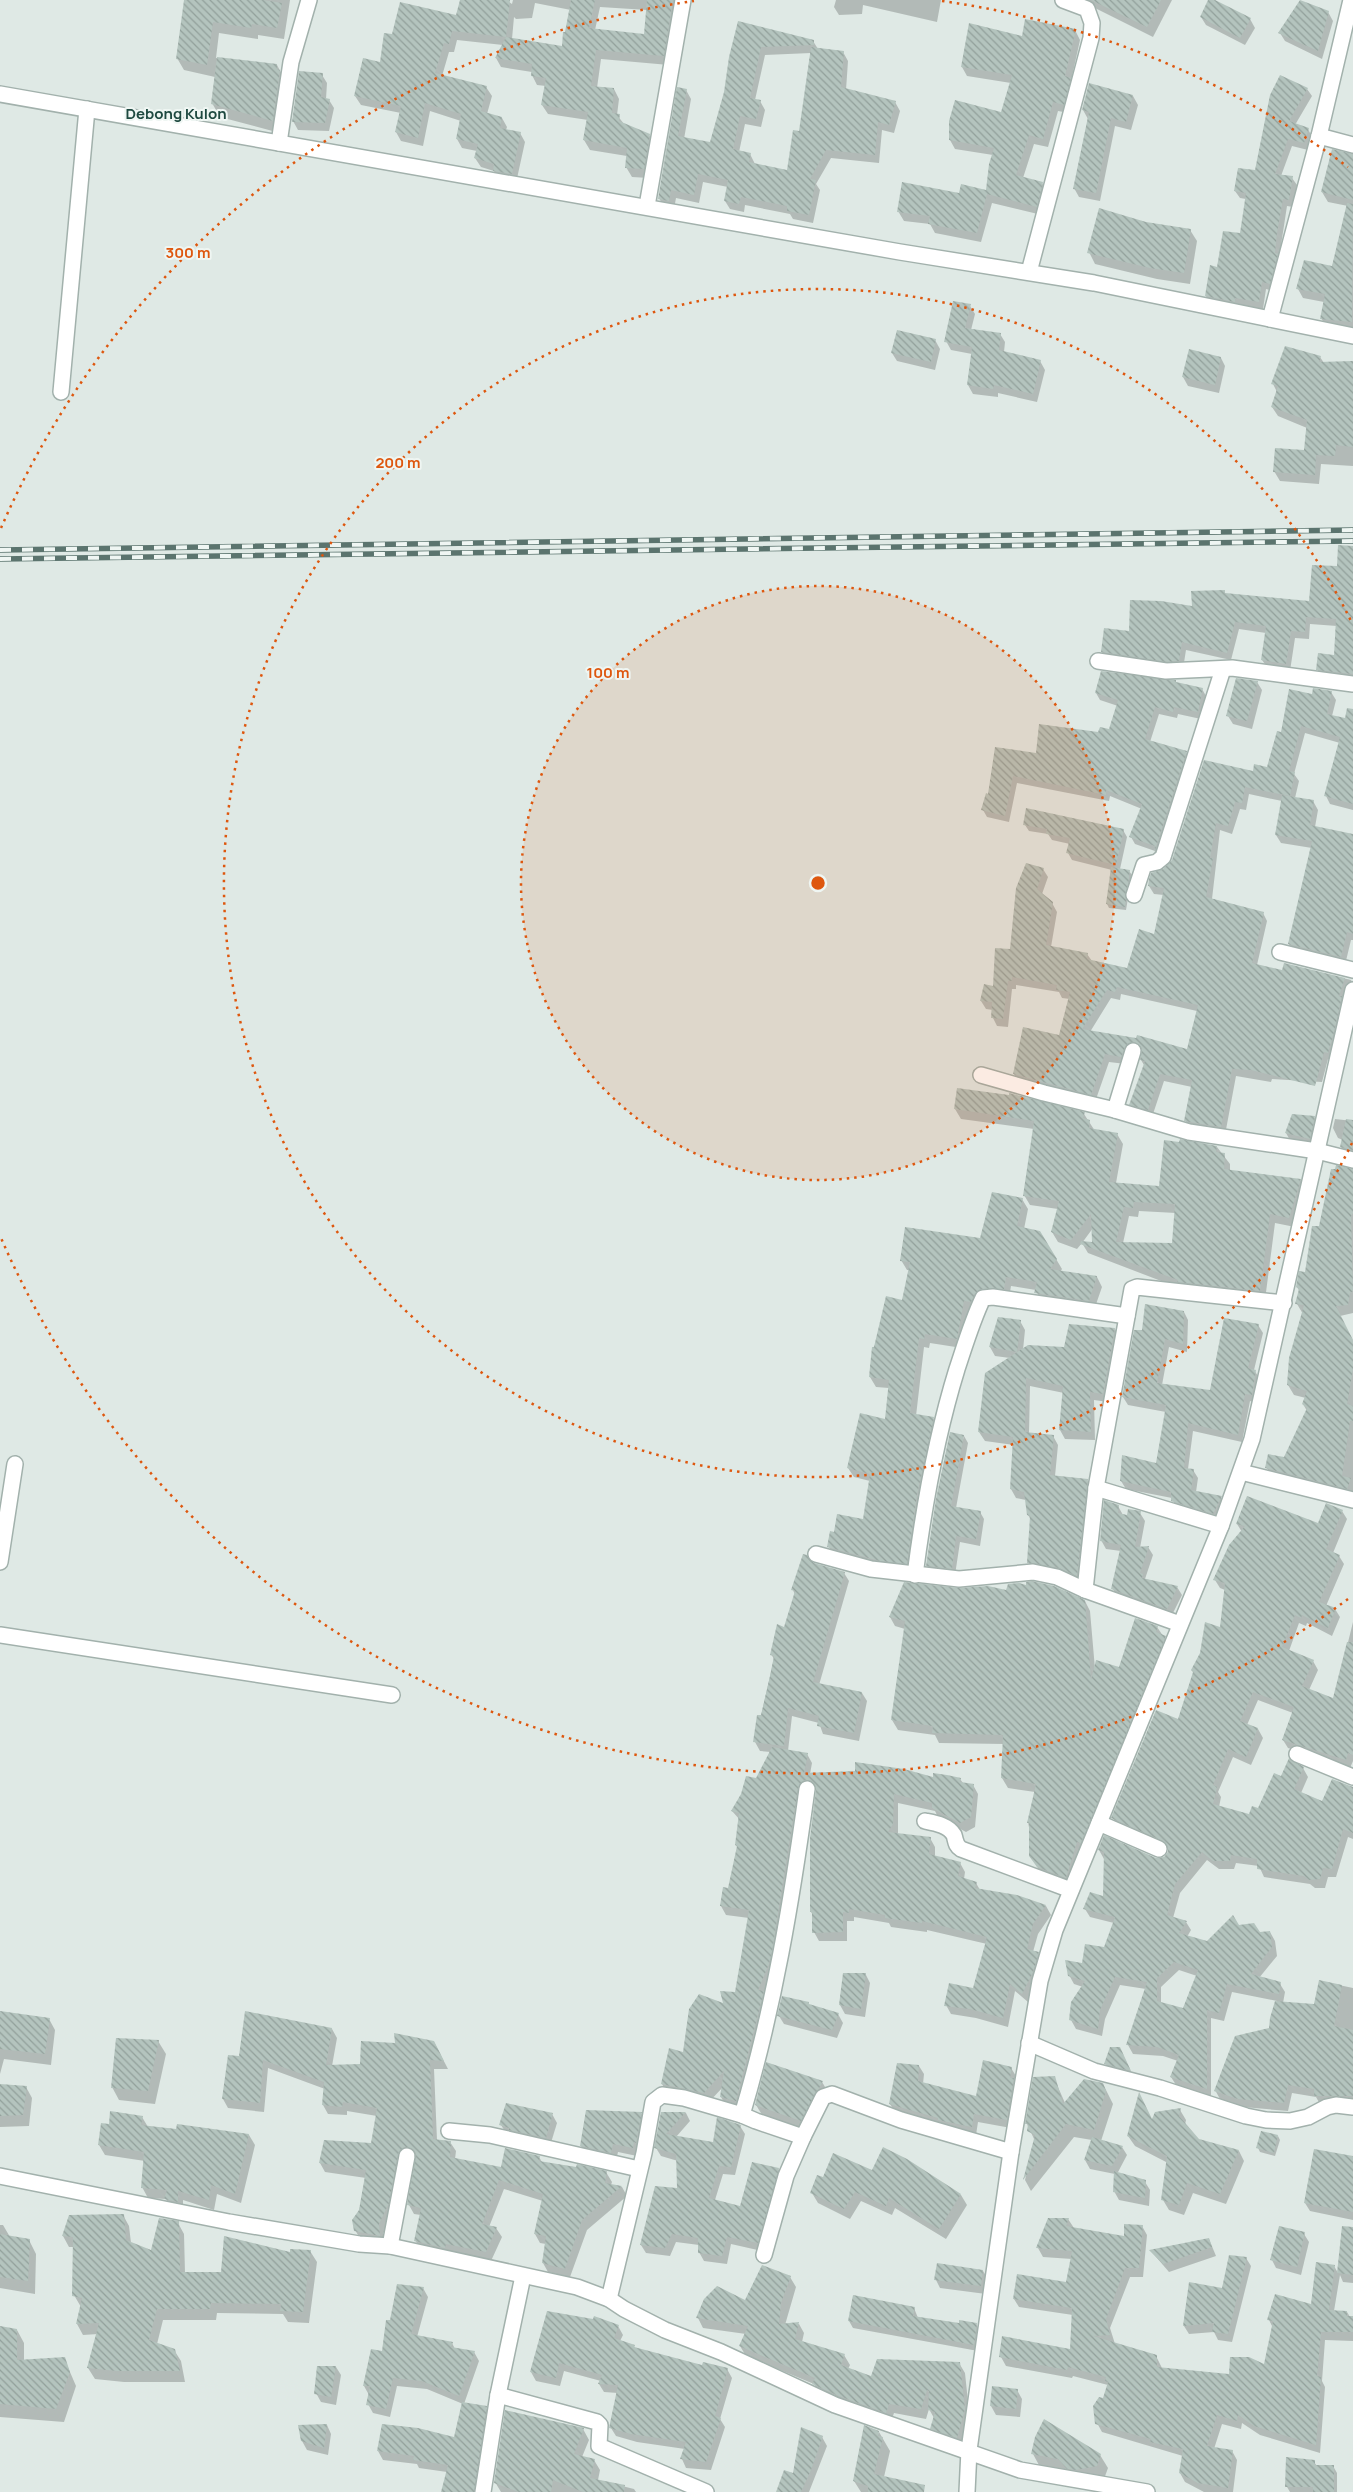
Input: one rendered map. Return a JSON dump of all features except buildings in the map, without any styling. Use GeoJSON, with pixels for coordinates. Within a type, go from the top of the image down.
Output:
{"type":"FeatureCollection","features":[{"type":"Feature","properties":{"kind":"street"},"geometry":{"type":"LineString","coordinates":[[279,143],[291,62],[310,0]]}},
{"type":"Feature","properties":{"kind":"street"},"geometry":{"type":"LineString","coordinates":[[647,206],[683,0]]}},
{"type":"Feature","properties":{"kind":"street"},"geometry":{"type":"LineString","coordinates":[[1029,272],[1091,38],[1092,23],[1087,9],[1063,0]]}},
{"type":"Feature","properties":{"kind":"street"},"geometry":{"type":"LineString","coordinates":[[1270,319],[1319,136],[1352,0]]}},
{"type":"Feature","properties":{"kind":"street"},"geometry":{"type":"LineString","coordinates":[[0,94],[1094,283],[1353,336]]}},
{"type":"Feature","properties":{"kind":"street"},"geometry":{"type":"LineString","coordinates":[[61,392],[87,109]]}},
{"type":"Feature","properties":{"kind":"street"},"geometry":{"type":"LineString","coordinates":[[1319,136],[1353,145]]}},
{"type":"Feature","properties":{"kind":"street"},"geometry":{"type":"LineString","coordinates":[[1098,661],[1166,671],[1223,669],[1353,684]]}},
{"type":"Feature","properties":{"kind":"street"},"geometry":{"type":"LineString","coordinates":[[1134,895],[1144,865],[1157,862],[1163,857],[1223,669]]}},
{"type":"Feature","properties":{"kind":"street"},"geometry":{"type":"LineString","coordinates":[[1280,952],[1353,970]]}},
{"type":"Feature","properties":{"kind":"street"},"geometry":{"type":"LineString","coordinates":[[967,2492],[969,2450],[1011,2152],[1040,1981],[1055,1930],[1221,1526],[1252,1439],[1353,990]]}},
{"type":"Feature","properties":{"kind":"street"},"geometry":{"type":"LineString","coordinates":[[1115,1110],[1133,1051]]}},
{"type":"Feature","properties":{"kind":"street"},"geometry":{"type":"LineString","coordinates":[[982,1075],[1044,1094],[1115,1110],[1190,1132],[1317,1151],[1353,1160]]}},
{"type":"Feature","properties":{"kind":"street"},"geometry":{"type":"LineString","coordinates":[[1085,1590],[1096,1488],[1132,1289],[1137,1286],[1284,1303]]}},
{"type":"Feature","properties":{"kind":"street"},"geometry":{"type":"LineString","coordinates":[[914,1575],[926,1492],[942,1416],[974,1317],[983,1298],[993,1297],[1128,1316]]}},
{"type":"Feature","properties":{"kind":"street"},"geometry":{"type":"LineString","coordinates":[[0,1562],[15,1464]]}},
{"type":"Feature","properties":{"kind":"street"},"geometry":{"type":"LineString","coordinates":[[1241,1472],[1353,1500]]}},
{"type":"Feature","properties":{"kind":"street"},"geometry":{"type":"LineString","coordinates":[[1096,1488],[1221,1526]]}},
{"type":"Feature","properties":{"kind":"street"},"geometry":{"type":"LineString","coordinates":[[816,1554],[871,1569],[960,1579],[1033,1572],[1057,1577],[1085,1590],[1180,1624]]}},
{"type":"Feature","properties":{"kind":"street"},"geometry":{"type":"LineString","coordinates":[[0,1635],[392,1695]]}},
{"type":"Feature","properties":{"kind":"street"},"geometry":{"type":"LineString","coordinates":[[1297,1754],[1353,1777]]}},
{"type":"Feature","properties":{"kind":"street"},"geometry":{"type":"LineString","coordinates":[[742,2114],[761,2052],[788,1918],[807,1789]]}},
{"type":"Feature","properties":{"kind":"street"},"geometry":{"type":"LineString","coordinates":[[925,1821],[945,1826],[953,1834],[956,1844],[961,1849],[1071,1890]]}},
{"type":"Feature","properties":{"kind":"street"},"geometry":{"type":"LineString","coordinates":[[1099,1823],[1159,1849]]}},
{"type":"Feature","properties":{"kind":"street"},"geometry":{"type":"LineString","coordinates":[[1029,2043],[1094,2071],[1160,2088],[1259,2119],[1290,2121],[1308,2116],[1327,2107],[1336,2105],[1353,2107]]}},
{"type":"Feature","properties":{"kind":"street"},"geometry":{"type":"LineString","coordinates":[[764,2255],[786,2176],[803,2136],[823,2097],[832,2094],[901,2120],[1011,2152]]}},
{"type":"Feature","properties":{"kind":"street"},"geometry":{"type":"LineString","coordinates":[[609,2299],[653,2102],[658,2097],[667,2095],[684,2098],[742,2114],[756,2122],[803,2136]]}},
{"type":"Feature","properties":{"kind":"street"},"geometry":{"type":"LineString","coordinates":[[449,2131],[490,2135],[639,2169]]}},
{"type":"Feature","properties":{"kind":"street"},"geometry":{"type":"LineString","coordinates":[[390,2246],[407,2156]]}},
{"type":"Feature","properties":{"kind":"street"},"geometry":{"type":"LineString","coordinates":[[0,2176],[229,2222],[359,2244],[390,2246],[577,2287],[609,2299],[665,2330],[721,2352],[835,2406],[969,2450],[1020,2470],[1147,2492]]}},
{"type":"Feature","properties":{"kind":"street"},"geometry":{"type":"LineString","coordinates":[[484,2492],[498,2395],[523,2276]]}},
{"type":"Feature","properties":{"kind":"street"},"geometry":{"type":"LineString","coordinates":[[498,2395],[597,2422],[600,2426],[599,2446],[706,2492]]}},
{"type":"Feature","properties":{"kind":"railway"},"geometry":{"type":"LineString","coordinates":[[0,550],[1353,530]]}},
{"type":"Feature","properties":{"kind":"railway"},"geometry":{"type":"LineString","coordinates":[[0,559],[1353,541]]}},
{"type":"Feature","properties":{"kind":"district","name":"Debong Kulon"},"geometry":{"type":"Point","coordinates":[176,113]}}]}
